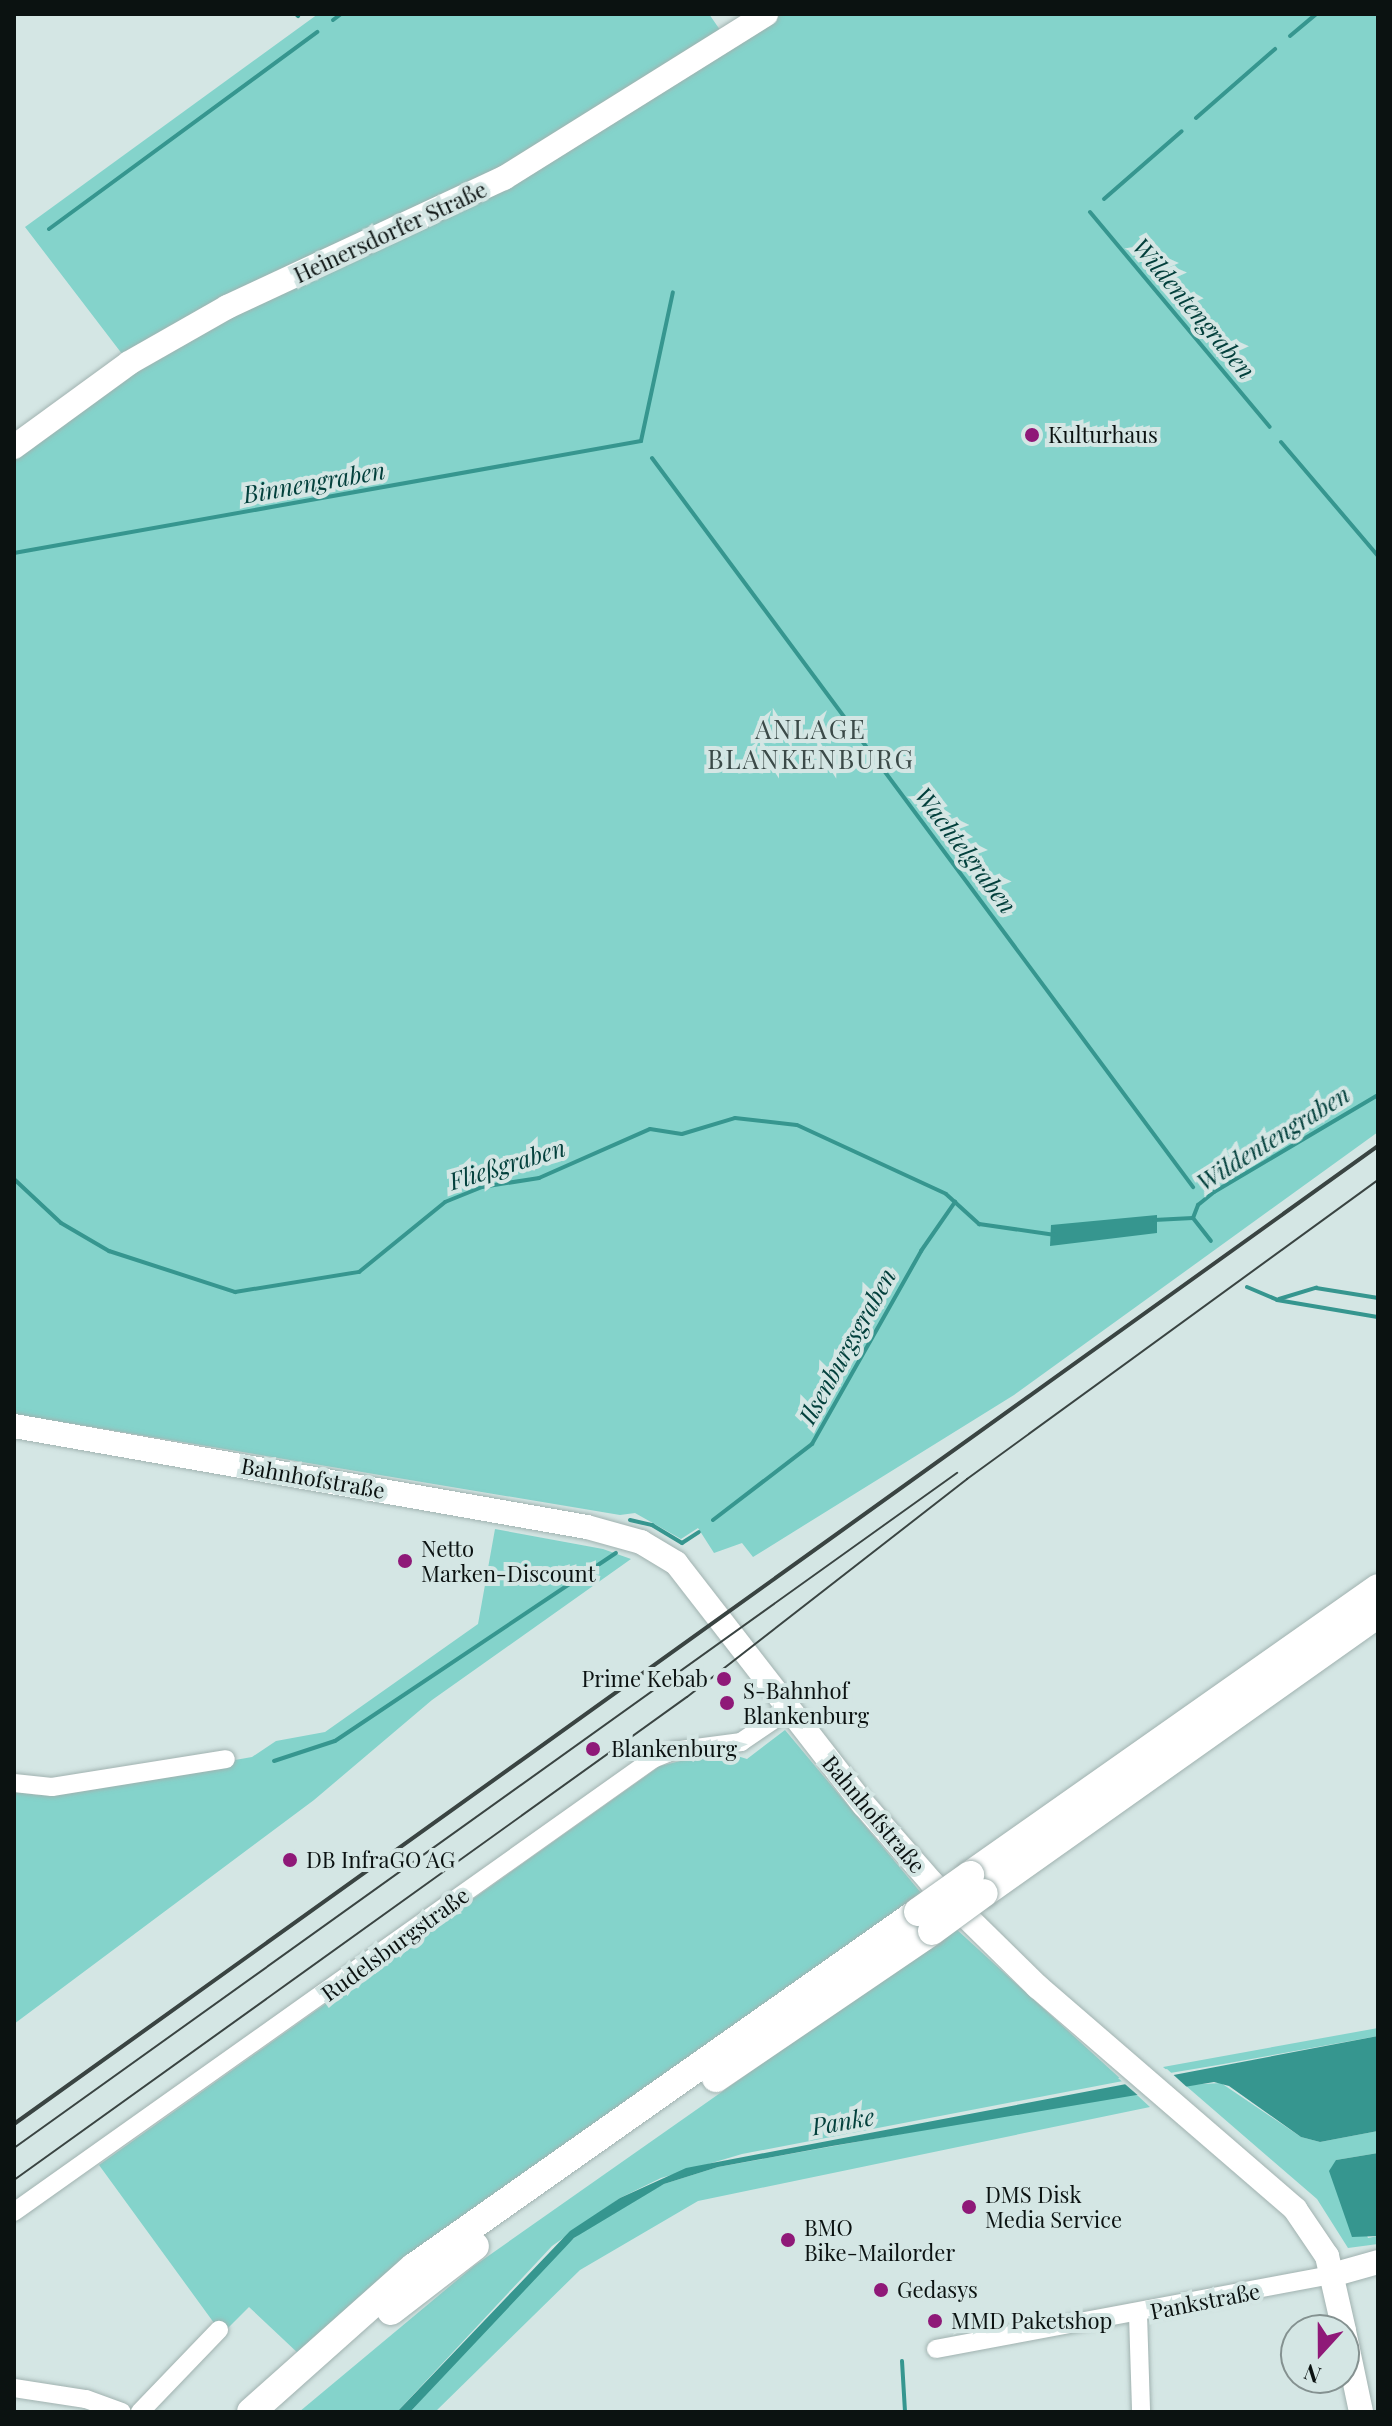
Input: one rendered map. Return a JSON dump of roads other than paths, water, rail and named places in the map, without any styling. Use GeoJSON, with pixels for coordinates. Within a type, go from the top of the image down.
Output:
{"type":"FeatureCollection","features":[{"type":"Feature","properties":{"kind":"highway"},"geometry":{"type":"LineString","coordinates":[[276,2412],[402,2301],[531,2203],[925,1922],[1378,1588]]}},
{"type":"Feature","properties":{"kind":"highway"},"geometry":{"type":"LineString","coordinates":[[977,1884],[1378,1614]]}},
{"type":"Feature","properties":{"kind":"highway"},"geometry":{"type":"LineString","coordinates":[[251,2412],[414,2267],[925,1922]]}},
{"type":"Feature","properties":{"kind":"main road","name":"Heinersdorfer Straße"},"geometry":{"type":"LineString","coordinates":[[14,447],[129,363],[227,307],[504,178],[766,14]]}},
{"type":"Feature","properties":{"kind":"main road","name":"Bahnhofstraße"},"geometry":{"type":"LineString","coordinates":[[14,1426],[625,1536],[676,1563],[691,1578],[788,1710],[932,1883],[1006,1957],[1295,2209],[1323,2246],[1341,2314]]}},
{"type":"Feature","properties":{"kind":"main road"},"geometry":{"type":"LineString","coordinates":[[1332,2275],[1378,2262]]}},
{"type":"Feature","properties":{"kind":"street","name":"Rudelsburgstraße"},"geometry":{"type":"LineString","coordinates":[[14,2212],[653,1759],[673,1751],[741,1742],[788,1710]]}},
{"type":"Feature","properties":{"kind":"street"},"geometry":{"type":"LineString","coordinates":[[14,1783],[52,1787],[226,1759]]}},
{"type":"Feature","properties":{"kind":"street","name":"Pankstraße"},"geometry":{"type":"LineString","coordinates":[[936,2349],[1138,2314],[1332,2275]]}},
{"type":"Feature","properties":{"kind":"street"},"geometry":{"type":"LineString","coordinates":[[1138,2314],[1141,2412]]}},
{"type":"Feature","properties":{"kind":"street"},"geometry":{"type":"LineString","coordinates":[[140,2412],[219,2330]]}},
{"type":"Feature","properties":{"kind":"street"},"geometry":{"type":"LineString","coordinates":[[14,2388],[86,2399],[122,2412]]}},
{"type":"Feature","properties":{"kind":"waterway"},"geometry":{"type":"LineString","coordinates":[[333,20],[341,14]]}},
{"type":"Feature","properties":{"kind":"waterway","name":"Wildentengraben"},"geometry":{"type":"LineString","coordinates":[[1290,36],[1316,14]]}},
{"type":"Feature","properties":{"kind":"waterway"},"geometry":{"type":"LineString","coordinates":[[49,229],[317,32]]}},
{"type":"Feature","properties":{"kind":"waterway","name":"Wildentengraben"},"geometry":{"type":"LineString","coordinates":[[1196,118],[1275,49]]}},
{"type":"Feature","properties":{"kind":"waterway","name":"Wildentengraben"},"geometry":{"type":"LineString","coordinates":[[1104,199],[1182,131]]}},
{"type":"Feature","properties":{"kind":"waterway","name":"Wildentengraben"},"geometry":{"type":"LineString","coordinates":[[1090,212],[1270,427]]}},
{"type":"Feature","properties":{"kind":"waterway","name":"Binnengraben"},"geometry":{"type":"LineString","coordinates":[[14,553],[641,441],[673,292]]}},
{"type":"Feature","properties":{"kind":"waterway","name":"Wildentengraben"},"geometry":{"type":"LineString","coordinates":[[1281,442],[1378,556]]}},
{"type":"Feature","properties":{"kind":"waterway","name":"Wachtelgraben"},"geometry":{"type":"LineString","coordinates":[[652,458],[1193,1187]]}},
{"type":"Feature","properties":{"kind":"waterway","name":"Wildentengraben"},"geometry":{"type":"LineString","coordinates":[[1193,1218],[1198,1205],[1214,1192],[1378,1095]]}},
{"type":"Feature","properties":{"kind":"waterway","name":"Fließgraben"},"geometry":{"type":"LineString","coordinates":[[14,1179],[61,1223],[109,1251],[235,1292],[359,1272],[445,1202],[482,1187],[539,1178],[650,1129],[682,1134],[735,1118],[797,1125],[946,1194],[979,1224],[1055,1235]]}},
{"type":"Feature","properties":{"kind":"waterway","name":"Ilsenburgsgraben"},"geometry":{"type":"LineString","coordinates":[[713,1520],[812,1444],[921,1251],[955,1202]]}},
{"type":"Feature","properties":{"kind":"waterway","name":"Fließgraben"},"geometry":{"type":"LineString","coordinates":[[1154,1220],[1193,1218],[1211,1241]]}},
{"type":"Feature","properties":{"kind":"waterway","name":"Fließgraben"},"geometry":{"type":"LineString","coordinates":[[1247,1287],[1277,1300],[1378,1317]]}},
{"type":"Feature","properties":{"kind":"waterway","name":"Fließgraben"},"geometry":{"type":"LineString","coordinates":[[1279,1299],[1316,1288],[1378,1298]]}},
{"type":"Feature","properties":{"kind":"waterway","name":"Ilsenburgsgraben"},"geometry":{"type":"LineString","coordinates":[[630,1520],[652,1525],[682,1543],[699,1532]]}},
{"type":"Feature","properties":{"kind":"waterway","name":"Ilsenburgsgraben"},"geometry":{"type":"LineString","coordinates":[[274,1761],[335,1741],[616,1553]]}},
{"type":"Feature","properties":{"kind":"waterway"},"geometry":{"type":"LineString","coordinates":[[902,2361],[905,2412]]}},
{"type":"Feature","properties":{"kind":"tram line"},"geometry":{"type":"LineString","coordinates":[[14,2180],[687,1697],[967,1479],[1378,1180]]}},
{"type":"Feature","properties":{"kind":"tram line"},"geometry":{"type":"LineString","coordinates":[[14,2148],[957,1473]]}},
{"type":"Feature","properties":{"kind":"railway"},"geometry":{"type":"LineString","coordinates":[[14,2124],[1378,1146]]}},
{"type":"Feature","properties":{"kind":"place","name":"Kulturhaus"},"geometry":{"type":"Point","coordinates":[1032,435]}},
{"type":"Feature","properties":{"kind":"place","name":"Netto Marken-Discount"},"geometry":{"type":"Point","coordinates":[405,1561]}},
{"type":"Feature","properties":{"kind":"place","name":"Prime Kebab"},"geometry":{"type":"Point","coordinates":[724,1679]}},
{"type":"Feature","properties":{"kind":"place","name":"S-Bahnhof Blankenburg"},"geometry":{"type":"Point","coordinates":[727,1703]}},
{"type":"Feature","properties":{"kind":"place","name":"Blankenburg"},"geometry":{"type":"Point","coordinates":[593,1749]}},
{"type":"Feature","properties":{"kind":"place","name":"DB InfraGO AG"},"geometry":{"type":"Point","coordinates":[290,1860]}},
{"type":"Feature","properties":{"kind":"place","name":"DMS Disk Media Service"},"geometry":{"type":"Point","coordinates":[969,2207]}},
{"type":"Feature","properties":{"kind":"place","name":"BMO Bike-Mailorder"},"geometry":{"type":"Point","coordinates":[788,2240]}},
{"type":"Feature","properties":{"kind":"place","name":"Gedasys"},"geometry":{"type":"Point","coordinates":[881,2290]}},
{"type":"Feature","properties":{"kind":"place","name":"MMD Paketshop"},"geometry":{"type":"Point","coordinates":[935,2321]}},
{"type":"Feature","properties":{"kind":"district","name":"ANLAGE BLANKENBURG"},"geometry":{"type":"Point","coordinates":[811,744]}},
{"type":"Feature","properties":{"kind":"water label","name":"Panke"},"geometry":{"type":"Point","coordinates":[843,2121]}}]}
